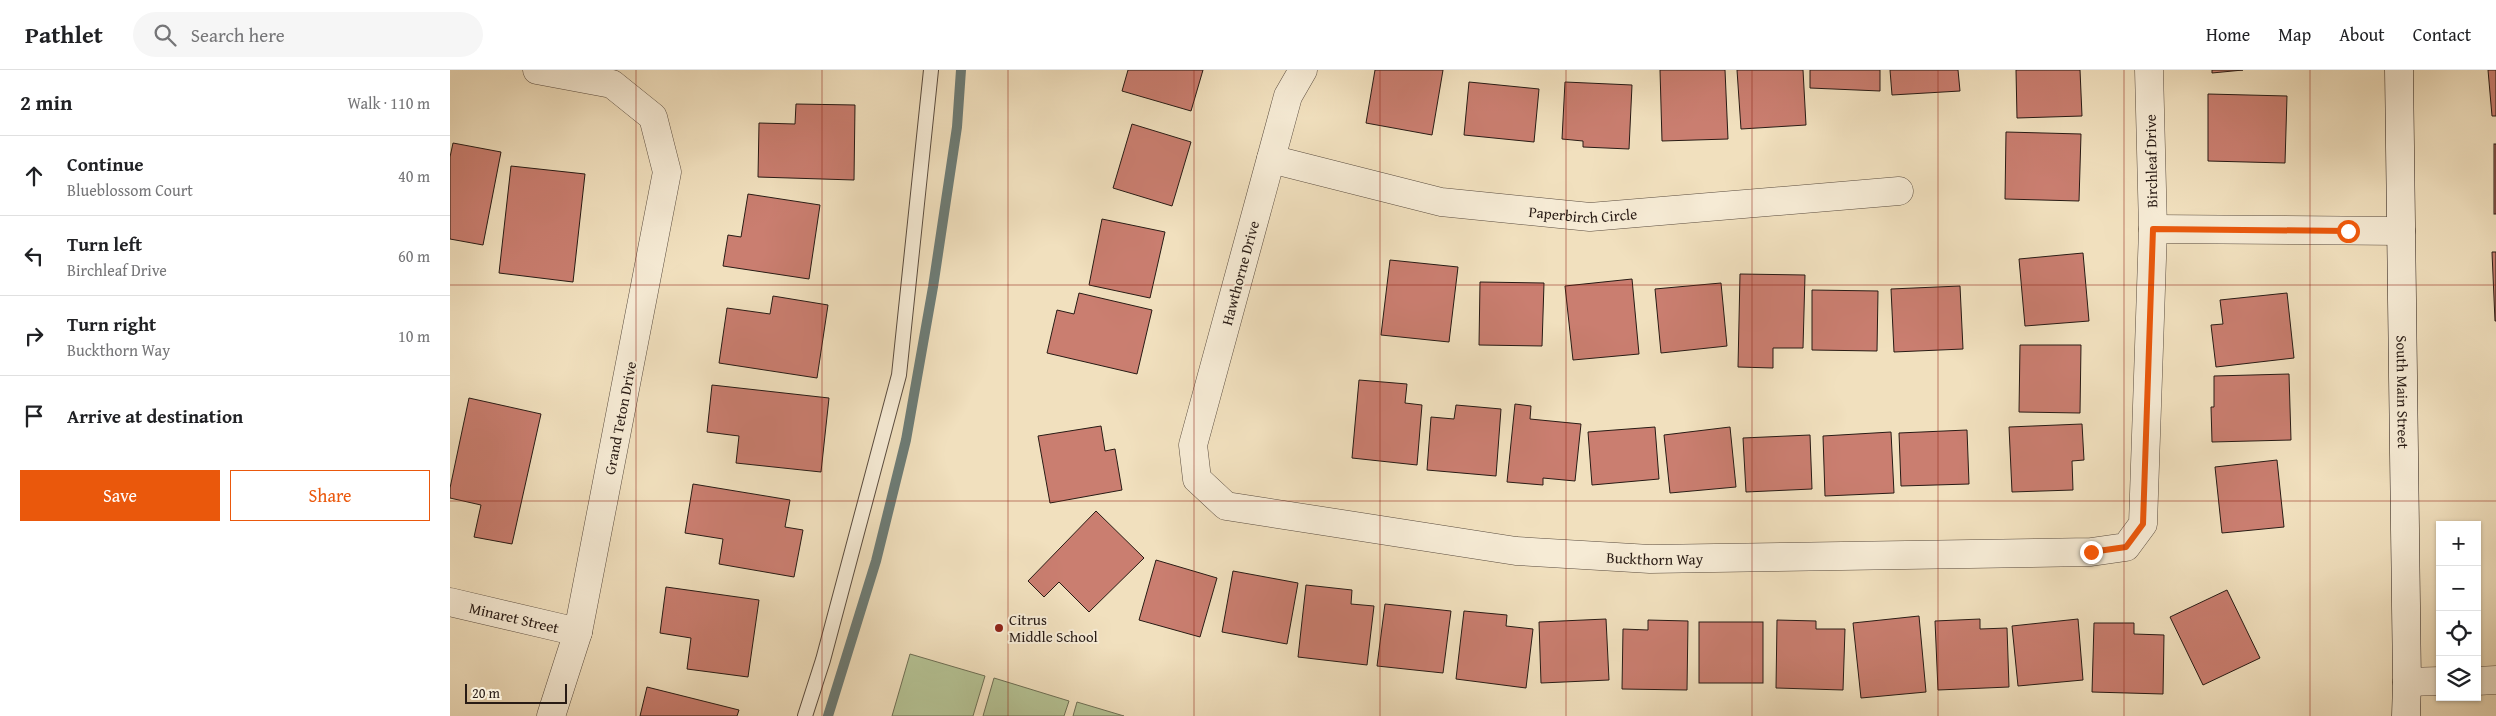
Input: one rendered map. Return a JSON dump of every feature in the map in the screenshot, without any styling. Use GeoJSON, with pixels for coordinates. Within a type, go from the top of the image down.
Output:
{"type":"FeatureCollection","features":[{"type":"Feature","properties":{"kind":"street","name":"Grand Teton Drive"},"geometry":{"type":"LineString","coordinates":[[537,70],[612,84],[653,117],[667,172],[578,632],[551,716]]}},
{"type":"Feature","properties":{"kind":"street","name":"Hawthorne Drive"},"geometry":{"type":"LineString","coordinates":[[1197,479],[1193,445],[1288,96],[1303,70]]}},
{"type":"Feature","properties":{"kind":"street","name":"Birchleaf Drive"},"geometry":{"type":"LineString","coordinates":[[2126,547],[2143,524],[2153,229],[2149,70]]}},
{"type":"Feature","properties":{"kind":"street","name":"South Main Street"},"geometry":{"type":"LineString","coordinates":[[2399,70],[2406,716]]}},
{"type":"Feature","properties":{"kind":"street","name":"Paperbirch Circle"},"geometry":{"type":"LineString","coordinates":[[1271,159],[1441,202],[1590,218],[1899,191]]}},
{"type":"Feature","properties":{"kind":"street"},"geometry":{"type":"LineString","coordinates":[[2153,229],[2401,231]]}},
{"type":"Feature","properties":{"kind":"street","name":"Buckthorn Way"},"geometry":{"type":"LineString","coordinates":[[1197,479],[1226,506],[1516,551],[1650,559],[2081,552],[2126,547]]}},
{"type":"Feature","properties":{"kind":"street","name":"Minaret Street"},"geometry":{"type":"LineString","coordinates":[[450,602],[578,632]]}},
{"type":"Feature","properties":{"kind":"street"},"geometry":{"type":"LineString","coordinates":[[2481,680],[2496,680]]}},
{"type":"Feature","properties":{"kind":"street"},"geometry":{"type":"LineString","coordinates":[[2407,682],[2436,681]]}},
{"type":"Feature","properties":{"kind":"lane"},"geometry":{"type":"LineString","coordinates":[[805,716],[823,660],[900,375],[931,70]]}},
{"type":"Feature","properties":{"kind":"green space"},"geometry":{"type":"Polygon","coordinates":[[[910,654],[985,676],[973,716],[892,716],[910,654]]]}},
{"type":"Feature","properties":{"kind":"green space"},"geometry":{"type":"Polygon","coordinates":[[[994,678],[1069,701],[1064,716],[983,716],[994,678]]]}},
{"type":"Feature","properties":{"kind":"green space"},"geometry":{"type":"Polygon","coordinates":[[[1077,702],[1124,716],[1073,716],[1077,702]]]}},
{"type":"Feature","properties":{"kind":"building"},"geometry":{"type":"Polygon","coordinates":[[[1128,70],[1203,70],[1191,111],[1122,91],[1128,70]]]}},
{"type":"Feature","properties":{"kind":"building"},"geometry":{"type":"Polygon","coordinates":[[[1375,70],[1443,70],[1432,135],[1366,123],[1375,70]]]}},
{"type":"Feature","properties":{"kind":"building"},"geometry":{"type":"Polygon","coordinates":[[[1660,70],[1725,70],[1728,139],[1662,141],[1660,70]]]}},
{"type":"Feature","properties":{"kind":"building"},"geometry":{"type":"Polygon","coordinates":[[[1737,70],[1803,70],[1806,125],[1741,129],[1737,70]]]}},
{"type":"Feature","properties":{"kind":"building"},"geometry":{"type":"Polygon","coordinates":[[[1810,70],[1880,70],[1880,91],[1810,88],[1810,70]]]}},
{"type":"Feature","properties":{"kind":"building"},"geometry":{"type":"Polygon","coordinates":[[[1890,70],[1958,70],[1960,91],[1892,95],[1890,70]]]}},
{"type":"Feature","properties":{"kind":"building"},"geometry":{"type":"Polygon","coordinates":[[[2016,70],[2080,70],[2082,116],[2017,118],[2016,70]]]}},
{"type":"Feature","properties":{"kind":"building"},"geometry":{"type":"Polygon","coordinates":[[[2212,70],[2243,70],[2212,73],[2212,70]]]}},
{"type":"Feature","properties":{"kind":"building"},"geometry":{"type":"Polygon","coordinates":[[[2488,70],[2496,70],[2496,116],[2492,116],[2488,70]]]}},
{"type":"Feature","properties":{"kind":"building"},"geometry":{"type":"Polygon","coordinates":[[[1469,82],[1539,89],[1534,142],[1464,135],[1469,82]]]}},
{"type":"Feature","properties":{"kind":"building"},"geometry":{"type":"Polygon","coordinates":[[[1565,82],[1632,85],[1629,149],[1583,147],[1583,141],[1562,139],[1565,82]]]}},
{"type":"Feature","properties":{"kind":"building"},"geometry":{"type":"Polygon","coordinates":[[[2208,94],[2287,96],[2285,163],[2208,161],[2208,94]]]}},
{"type":"Feature","properties":{"kind":"building"},"geometry":{"type":"Polygon","coordinates":[[[796,104],[855,105],[854,180],[758,177],[759,123],[795,124],[796,104]]]}},
{"type":"Feature","properties":{"kind":"building"},"geometry":{"type":"Polygon","coordinates":[[[1132,124],[1191,142],[1172,206],[1113,188],[1132,124]]]}},
{"type":"Feature","properties":{"kind":"building"},"geometry":{"type":"Polygon","coordinates":[[[2006,132],[2081,134],[2079,201],[2005,199],[2006,132]]]}},
{"type":"Feature","properties":{"kind":"building"},"geometry":{"type":"Polygon","coordinates":[[[453,143],[501,152],[483,245],[450,239],[450,157],[453,143]]]}},
{"type":"Feature","properties":{"kind":"building"},"geometry":{"type":"Polygon","coordinates":[[[2494,144],[2496,144],[2496,214],[2494,214],[2494,144]]]}},
{"type":"Feature","properties":{"kind":"building"},"geometry":{"type":"Polygon","coordinates":[[[511,166],[585,174],[573,282],[499,273],[511,166]]]}},
{"type":"Feature","properties":{"kind":"building"},"geometry":{"type":"Polygon","coordinates":[[[748,194],[820,205],[809,279],[723,266],[728,235],[741,237],[748,194]]]}},
{"type":"Feature","properties":{"kind":"building"},"geometry":{"type":"Polygon","coordinates":[[[1102,219],[1165,232],[1150,298],[1089,285],[1102,219]]]}},
{"type":"Feature","properties":{"kind":"building"},"geometry":{"type":"Polygon","coordinates":[[[2492,252],[2496,252],[2496,321],[2495,321],[2492,252]]]}},
{"type":"Feature","properties":{"kind":"building"},"geometry":{"type":"Polygon","coordinates":[[[2083,253],[2089,321],[2025,326],[2019,259],[2083,253]]]}},
{"type":"Feature","properties":{"kind":"building"},"geometry":{"type":"Polygon","coordinates":[[[1390,260],[1458,267],[1449,342],[1381,335],[1390,260]]]}},
{"type":"Feature","properties":{"kind":"building"},"geometry":{"type":"Polygon","coordinates":[[[1740,274],[1805,275],[1803,348],[1773,348],[1773,368],[1738,367],[1740,274]]]}},
{"type":"Feature","properties":{"kind":"building"},"geometry":{"type":"Polygon","coordinates":[[[1632,279],[1639,354],[1573,360],[1565,286],[1632,279]]]}},
{"type":"Feature","properties":{"kind":"building"},"geometry":{"type":"Polygon","coordinates":[[[1480,282],[1544,283],[1542,346],[1479,345],[1480,282]]]}},
{"type":"Feature","properties":{"kind":"building"},"geometry":{"type":"Polygon","coordinates":[[[1721,283],[1727,346],[1661,353],[1655,289],[1721,283]]]}},
{"type":"Feature","properties":{"kind":"building"},"geometry":{"type":"Polygon","coordinates":[[[1960,286],[1963,349],[1894,352],[1891,289],[1960,286]]]}},
{"type":"Feature","properties":{"kind":"building"},"geometry":{"type":"Polygon","coordinates":[[[1812,290],[1878,291],[1877,351],[1812,350],[1812,290]]]}},
{"type":"Feature","properties":{"kind":"building"},"geometry":{"type":"Polygon","coordinates":[[[1079,293],[1152,310],[1137,374],[1047,353],[1057,310],[1074,314],[1079,293]]]}},
{"type":"Feature","properties":{"kind":"building"},"geometry":{"type":"Polygon","coordinates":[[[2287,293],[2294,358],[2216,367],[2211,325],[2223,324],[2220,300],[2287,293]]]}},
{"type":"Feature","properties":{"kind":"building"},"geometry":{"type":"Polygon","coordinates":[[[773,296],[828,305],[817,378],[719,363],[727,308],[770,314],[773,296]]]}},
{"type":"Feature","properties":{"kind":"building"},"geometry":{"type":"Polygon","coordinates":[[[2020,345],[2081,345],[2080,413],[2019,412],[2020,345]]]}},
{"type":"Feature","properties":{"kind":"building"},"geometry":{"type":"Polygon","coordinates":[[[2289,374],[2291,440],[2212,442],[2211,407],[2214,407],[2214,376],[2289,374]]]}},
{"type":"Feature","properties":{"kind":"building"},"geometry":{"type":"Polygon","coordinates":[[[1359,380],[1407,384],[1405,403],[1422,405],[1417,465],[1352,458],[1359,380]]]}},
{"type":"Feature","properties":{"kind":"building"},"geometry":{"type":"Polygon","coordinates":[[[712,385],[829,398],[821,472],[736,463],[739,436],[707,432],[712,385]]]}},
{"type":"Feature","properties":{"kind":"building"},"geometry":{"type":"Polygon","coordinates":[[[469,398],[541,414],[512,544],[474,537],[481,505],[450,498],[450,488],[469,398]]]}},
{"type":"Feature","properties":{"kind":"building"},"geometry":{"type":"Polygon","coordinates":[[[1515,404],[1531,406],[1530,419],[1581,424],[1575,481],[1543,478],[1543,485],[1507,482],[1515,404]]]}},
{"type":"Feature","properties":{"kind":"building"},"geometry":{"type":"Polygon","coordinates":[[[1456,405],[1501,409],[1496,476],[1427,470],[1431,417],[1454,419],[1456,405]]]}},
{"type":"Feature","properties":{"kind":"building"},"geometry":{"type":"Polygon","coordinates":[[[2082,424],[2084,460],[2072,461],[2073,490],[2012,492],[2009,427],[2082,424]]]}},
{"type":"Feature","properties":{"kind":"building"},"geometry":{"type":"Polygon","coordinates":[[[1101,426],[1105,451],[1115,449],[1122,490],[1050,503],[1038,436],[1101,426]]]}},
{"type":"Feature","properties":{"kind":"building"},"geometry":{"type":"Polygon","coordinates":[[[1655,427],[1659,479],[1592,485],[1588,432],[1655,427]]]}},
{"type":"Feature","properties":{"kind":"building"},"geometry":{"type":"Polygon","coordinates":[[[1730,427],[1736,487],[1670,493],[1664,435],[1730,427]]]}},
{"type":"Feature","properties":{"kind":"building"},"geometry":{"type":"Polygon","coordinates":[[[1967,430],[1969,484],[1901,486],[1899,433],[1967,430]]]}},
{"type":"Feature","properties":{"kind":"building"},"geometry":{"type":"Polygon","coordinates":[[[1891,432],[1894,493],[1825,496],[1823,436],[1891,432]]]}},
{"type":"Feature","properties":{"kind":"building"},"geometry":{"type":"Polygon","coordinates":[[[1810,435],[1812,489],[1746,492],[1743,438],[1810,435]]]}},
{"type":"Feature","properties":{"kind":"building"},"geometry":{"type":"Polygon","coordinates":[[[2277,460],[2284,527],[2222,533],[2215,467],[2277,460]]]}},
{"type":"Feature","properties":{"kind":"building"},"geometry":{"type":"Polygon","coordinates":[[[693,484],[790,500],[785,527],[803,530],[794,577],[719,564],[723,539],[685,533],[693,484]]]}},
{"type":"Feature","properties":{"kind":"building"},"geometry":{"type":"Polygon","coordinates":[[[1096,511],[1144,558],[1089,612],[1059,582],[1044,597],[1028,581],[1096,511]]]}},
{"type":"Feature","properties":{"kind":"building"},"geometry":{"type":"Polygon","coordinates":[[[1156,560],[1217,578],[1200,637],[1139,620],[1156,560]]]}},
{"type":"Feature","properties":{"kind":"building"},"geometry":{"type":"Polygon","coordinates":[[[1233,571],[1298,583],[1287,644],[1222,632],[1233,571]]]}},
{"type":"Feature","properties":{"kind":"building"},"geometry":{"type":"Polygon","coordinates":[[[1306,585],[1352,590],[1351,604],[1374,606],[1367,665],[1298,657],[1306,585]]]}},
{"type":"Feature","properties":{"kind":"building"},"geometry":{"type":"Polygon","coordinates":[[[666,587],[759,600],[748,677],[687,669],[691,638],[660,633],[666,587]]]}},
{"type":"Feature","properties":{"kind":"building"},"geometry":{"type":"Polygon","coordinates":[[[2227,590],[2260,658],[2203,685],[2170,617],[2227,590]]]}},
{"type":"Feature","properties":{"kind":"building"},"geometry":{"type":"Polygon","coordinates":[[[1385,604],[1451,611],[1443,673],[1377,666],[1385,604]]]}},
{"type":"Feature","properties":{"kind":"building"},"geometry":{"type":"Polygon","coordinates":[[[1464,611],[1507,615],[1506,626],[1533,629],[1526,688],[1456,679],[1464,611]]]}},
{"type":"Feature","properties":{"kind":"building"},"geometry":{"type":"Polygon","coordinates":[[[1919,616],[1926,692],[1861,698],[1853,623],[1919,616]]]}},
{"type":"Feature","properties":{"kind":"building"},"geometry":{"type":"Polygon","coordinates":[[[1606,619],[1609,680],[1541,683],[1539,622],[1606,619]]]}},
{"type":"Feature","properties":{"kind":"building"},"geometry":{"type":"Polygon","coordinates":[[[1980,619],[1980,629],[2007,628],[2009,687],[1938,690],[1935,621],[1980,619]]]}},
{"type":"Feature","properties":{"kind":"building"},"geometry":{"type":"Polygon","coordinates":[[[2078,619],[2083,680],[2018,686],[2012,626],[2078,619]]]}},
{"type":"Feature","properties":{"kind":"building"},"geometry":{"type":"Polygon","coordinates":[[[1648,620],[1688,621],[1687,690],[1622,689],[1623,629],[1648,630],[1648,620]]]}},
{"type":"Feature","properties":{"kind":"building"},"geometry":{"type":"Polygon","coordinates":[[[1777,620],[1816,621],[1816,629],[1845,629],[1843,690],[1776,688],[1777,620]]]}},
{"type":"Feature","properties":{"kind":"building"},"geometry":{"type":"Polygon","coordinates":[[[1699,622],[1763,622],[1763,683],[1699,683],[1699,622]]]}},
{"type":"Feature","properties":{"kind":"building"},"geometry":{"type":"Polygon","coordinates":[[[2094,623],[2134,623],[2134,634],[2164,635],[2163,694],[2092,692],[2094,623]]]}},
{"type":"Feature","properties":{"kind":"building"},"geometry":{"type":"Polygon","coordinates":[[[647,687],[739,710],[737,716],[640,716],[647,687]]]}},
{"type":"Feature","properties":{"kind":"waterway"},"geometry":{"type":"LineString","coordinates":[[828,716],[876,561],[906,440],[933,287],[957,127],[961,70]]}},
{"type":"Feature","properties":{"kind":"place","name":"Citrus Middle School"},"geometry":{"type":"Point","coordinates":[999,628]}},
{"type":"Feature","properties":{"kind":"route"},"geometry":{"type":"LineString","coordinates":[[2091,552],[2126,547],[2143,524],[2153,229],[2348,231]]}}]}
